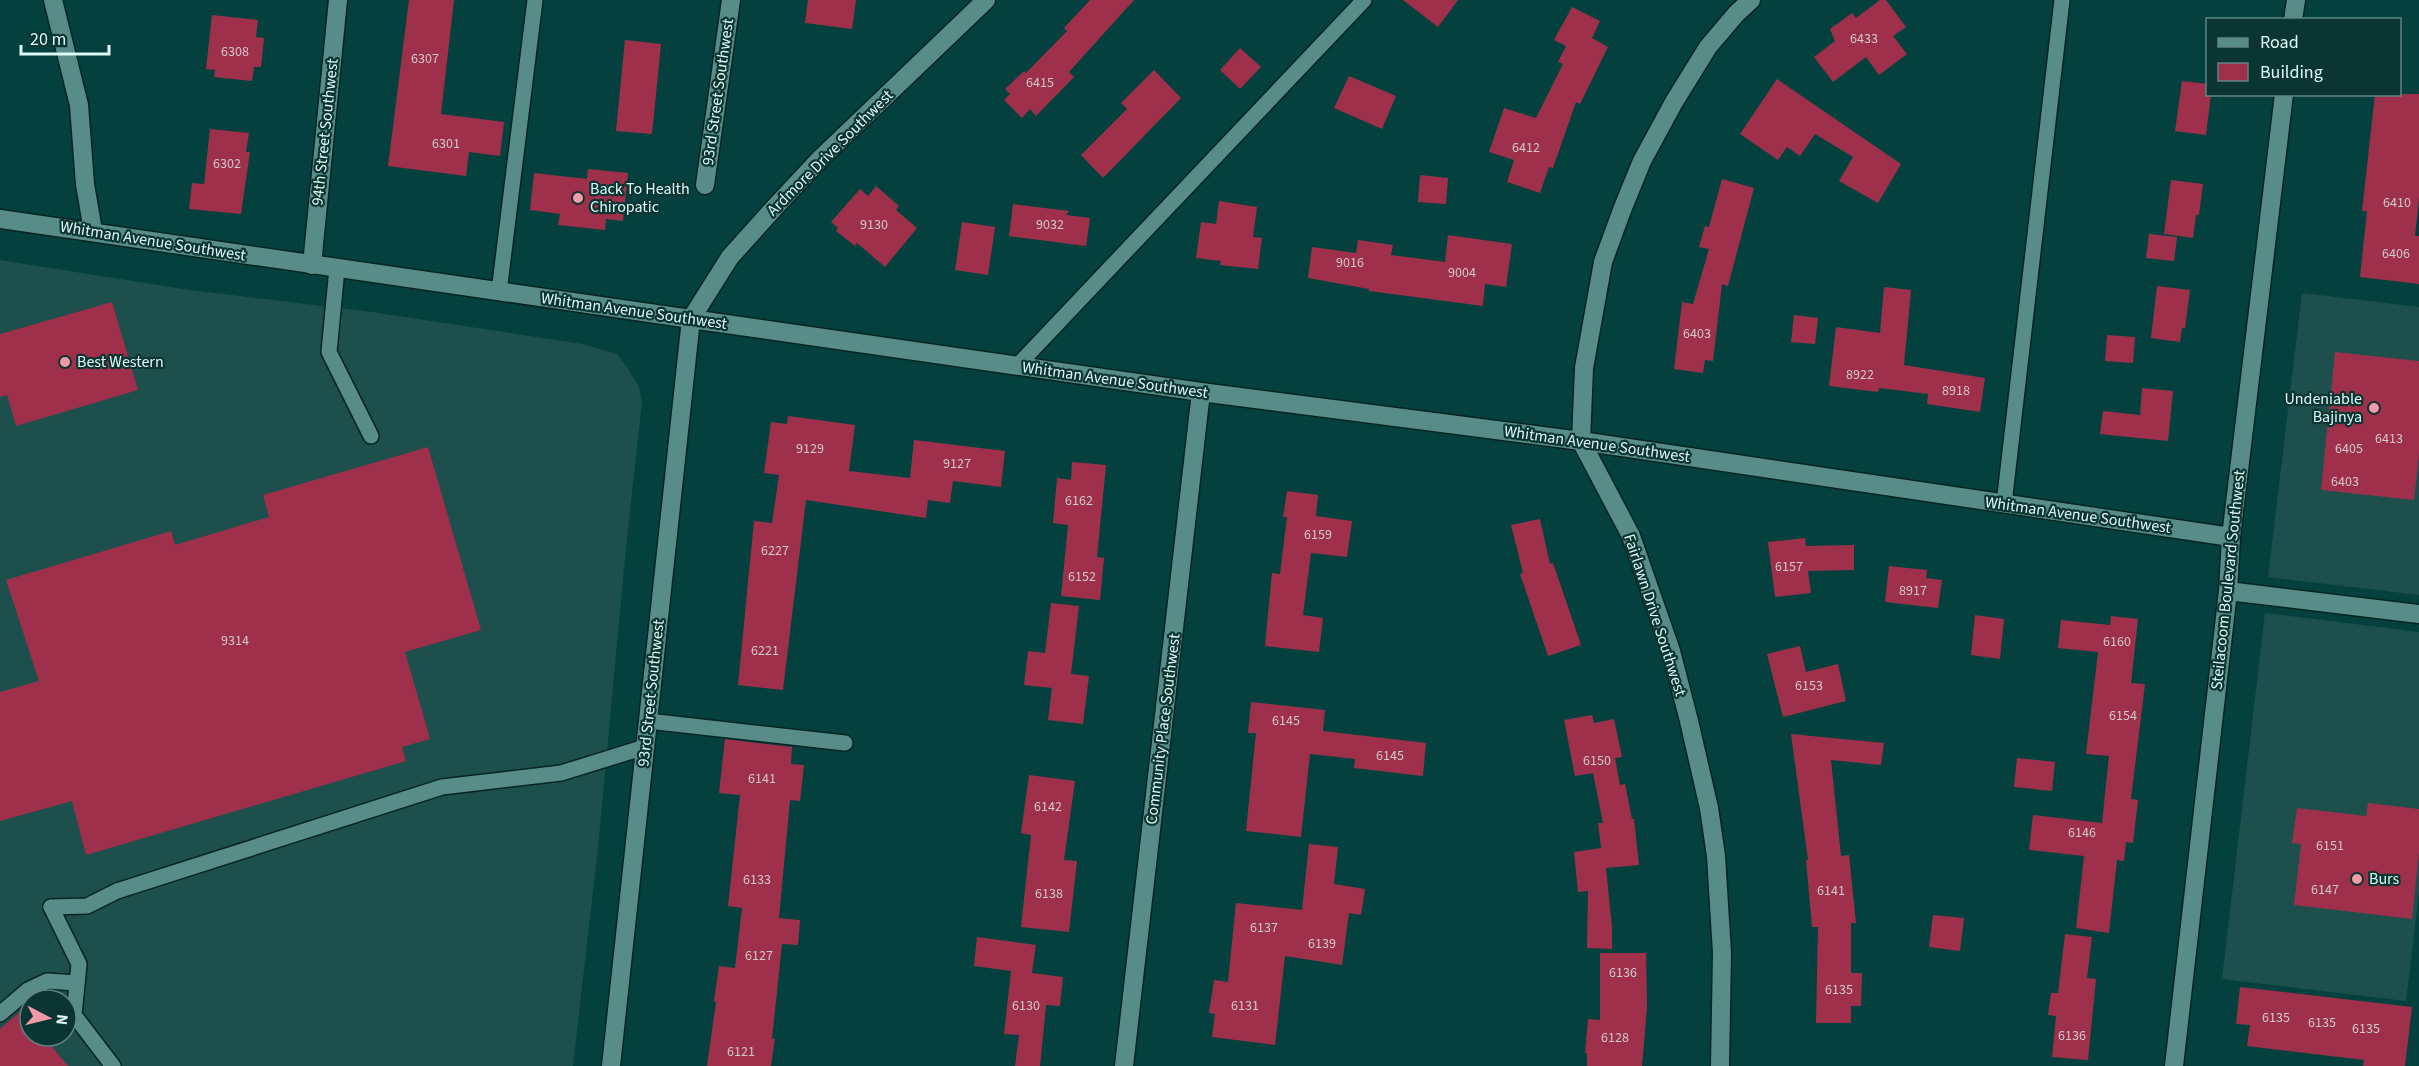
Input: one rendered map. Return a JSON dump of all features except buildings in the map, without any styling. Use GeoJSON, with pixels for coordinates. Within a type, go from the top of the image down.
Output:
{"type":"FeatureCollection","features":[{"type":"Feature","properties":{"kind":"street"},"geometry":{"type":"LineString","coordinates":[[53,0],[79,105],[85,184],[93,231]]}},
{"type":"Feature","properties":{"kind":"street","name":"94th Street Southwest"},"geometry":{"type":"LineString","coordinates":[[312,265],[338,0]]}},
{"type":"Feature","properties":{"kind":"street","name":"93rd Street Southwest"},"geometry":{"type":"LineString","coordinates":[[705,185],[730,0]]}},
{"type":"Feature","properties":{"kind":"street","name":"Ardmore Drive Southwest"},"geometry":{"type":"LineString","coordinates":[[691,320],[730,257],[776,206],[820,159],[986,0]]}},
{"type":"Feature","properties":{"kind":"street"},"geometry":{"type":"LineString","coordinates":[[1581,441],[1584,368],[1603,262],[1622,210],[1641,161],[1680,93],[1708,48],[1736,14],[1751,0]]}},
{"type":"Feature","properties":{"kind":"street"},"geometry":{"type":"LineString","coordinates":[[2293,18],[2296,0]]}},
{"type":"Feature","properties":{"kind":"street","name":"Steilacoom Boulevard Southwest"},"geometry":{"type":"LineString","coordinates":[[2174,1066],[2228,591],[2231,537],[2284,96]]}},
{"type":"Feature","properties":{"kind":"street","name":"Whitman Avenue Southwest"},"geometry":{"type":"LineString","coordinates":[[0,219],[1201,392],[1581,441],[2231,537]]}},
{"type":"Feature","properties":{"kind":"street","name":"93rd Street Southwest"},"geometry":{"type":"LineString","coordinates":[[611,1066],[691,320]]}},
{"type":"Feature","properties":{"kind":"street","name":"Community Place Southwest"},"geometry":{"type":"LineString","coordinates":[[1124,1066],[1201,392]]}},
{"type":"Feature","properties":{"kind":"street","name":"Fairlawn Drive Southwest"},"geometry":{"type":"LineString","coordinates":[[1581,441],[1631,536],[1671,651],[1702,775],[1717,867],[1722,953],[1720,1066]]}},
{"type":"Feature","properties":{"kind":"street"},"geometry":{"type":"LineString","coordinates":[[2228,591],[2419,614]]}},
{"type":"Feature","properties":{"kind":"lane"},"geometry":{"type":"LineString","coordinates":[[499,292],[535,0]]}},
{"type":"Feature","properties":{"kind":"lane"},"geometry":{"type":"LineString","coordinates":[[1017,366],[1365,0]]}},
{"type":"Feature","properties":{"kind":"lane"},"geometry":{"type":"LineString","coordinates":[[2004,504],[2062,0]]}},
{"type":"Feature","properties":{"kind":"lane"},"geometry":{"type":"LineString","coordinates":[[337,268],[329,352],[371,436]]}},
{"type":"Feature","properties":{"kind":"lane"},"geometry":{"type":"LineString","coordinates":[[648,721],[845,742]]}},
{"type":"Feature","properties":{"kind":"lane"},"geometry":{"type":"LineString","coordinates":[[113,1066],[74,1015],[79,964],[51,907],[87,906],[125,889],[442,788],[561,773],[645,747]]}},
{"type":"Feature","properties":{"kind":"lane"},"geometry":{"type":"LineString","coordinates":[[0,1014],[28,990],[47,981],[77,983]]}},
{"type":"Feature","properties":{"kind":"shaded area"},"geometry":{"type":"Polygon","coordinates":[[[0,260],[189,290],[372,312],[582,344],[617,354],[627,367],[639,387],[642,402],[598,847],[573,1066],[0,1066],[0,260]]]}},
{"type":"Feature","properties":{"kind":"shaded area"},"geometry":{"type":"Polygon","coordinates":[[[2302,293],[2419,307],[2419,595],[2268,577],[2302,293]]]}},
{"type":"Feature","properties":{"kind":"shaded area"},"geometry":{"type":"Polygon","coordinates":[[[2265,613],[2419,632],[2419,894],[2406,1001],[2222,979],[2265,613]]]}},
{"type":"Feature","properties":{"kind":"place","name":"Back To Health Chiropatic"},"geometry":{"type":"Point","coordinates":[578,198]}},
{"type":"Feature","properties":{"kind":"place","name":"Best Western"},"geometry":{"type":"Point","coordinates":[65,362]}},
{"type":"Feature","properties":{"kind":"place","name":"Undeniable Bajinya"},"geometry":{"type":"Point","coordinates":[2374,408]}},
{"type":"Feature","properties":{"kind":"place","name":"Burs"},"geometry":{"type":"Point","coordinates":[2357,879]}}]}
